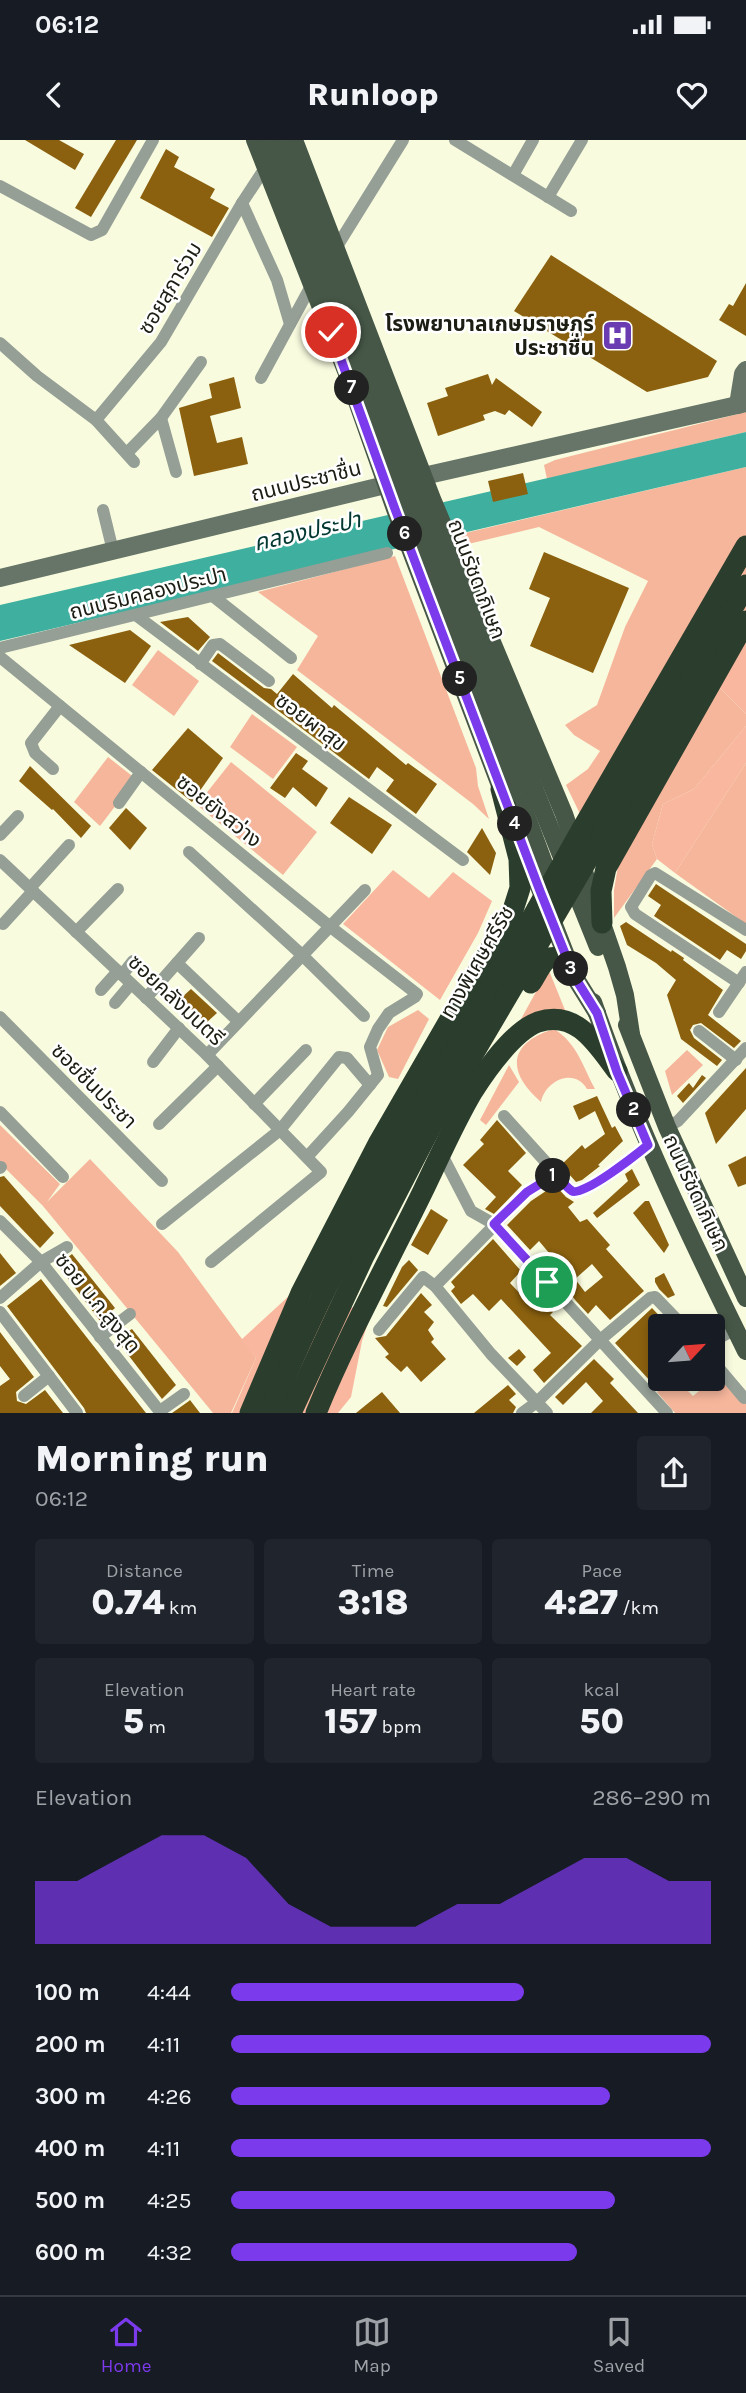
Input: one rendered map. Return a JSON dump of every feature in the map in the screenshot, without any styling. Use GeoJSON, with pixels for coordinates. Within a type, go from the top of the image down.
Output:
{"type":"FeatureCollection","features":[{"type":"Feature","properties":{"kind":"highway","name":"ทางพิเศษศรีรัช"},"geometry":{"type":"LineString","coordinates":[[270,1413],[341,1260],[409,1130],[746,546]]}},
{"type":"Feature","properties":{"kind":"highway","name":"ทางพิเศษศรีรัช"},"geometry":{"type":"LineString","coordinates":[[291,1413],[363,1258],[435,1119],[505,1003],[746,585]]}},
{"type":"Feature","properties":{"kind":"highway"},"geometry":{"type":"LineString","coordinates":[[602,923],[601,891],[606,868],[746,621]]}},
{"type":"Feature","properties":{"kind":"highway"},"geometry":{"type":"LineString","coordinates":[[250,1413],[301,1293],[378,1144],[513,910],[520,888],[518,790]]}},
{"type":"Feature","properties":{"kind":"highway"},"geometry":{"type":"LineString","coordinates":[[316,1413],[384,1265],[474,1089],[501,1030],[545,961],[554,956],[569,964]]}},
{"type":"Feature","properties":{"kind":"highway"},"geometry":{"type":"LineString","coordinates":[[474,1089],[514,1036],[539,1022],[559,1020],[577,1024],[591,1036],[617,1072]]}},
{"type":"Feature","properties":{"kind":"main road","name":"ถนนรัชดาภิเษก"},"geometry":{"type":"LineString","coordinates":[[255,140],[331,332],[438,620],[518,790],[578,894],[667,1127],[746,1297]]}},
{"type":"Feature","properties":{"kind":"main road","name":"ถนนรัชดาภิเษก"},"geometry":{"type":"LineString","coordinates":[[268,140],[518,790],[569,964],[597,1013]]}},
{"type":"Feature","properties":{"kind":"main road","name":"ถนนรัชดาภิเษก"},"geometry":{"type":"LineString","coordinates":[[282,140],[518,790],[617,1072],[648,1145],[746,1351]]}},
{"type":"Feature","properties":{"kind":"main road","name":"ถนนรัชดาภิเษก"},"geometry":{"type":"LineString","coordinates":[[294,140],[423,477],[564,814],[625,995],[631,1034]]}},
{"type":"Feature","properties":{"kind":"main road"},"geometry":{"type":"LineString","coordinates":[[331,332],[340,344],[347,345],[355,342],[361,335],[364,323]]}},
{"type":"Feature","properties":{"kind":"main road"},"geometry":{"type":"LineString","coordinates":[[742,404],[743,374],[746,370]]}},
{"type":"Feature","properties":{"kind":"main road","name":"ถนนประชาชื่น"},"geometry":{"type":"LineString","coordinates":[[0,578],[387,485],[742,404]]}},
{"type":"Feature","properties":{"kind":"main road"},"geometry":{"type":"LineString","coordinates":[[438,620],[444,594],[459,591],[473,600]]}},
{"type":"Feature","properties":{"kind":"street"},"geometry":{"type":"LineString","coordinates":[[0,186],[91,234],[97,233],[102,230],[153,140]]}},
{"type":"Feature","properties":{"kind":"street"},"geometry":{"type":"LineString","coordinates":[[336,248],[403,140]]}},
{"type":"Feature","properties":{"kind":"street"},"geometry":{"type":"LineString","coordinates":[[455,140],[571,211]]}},
{"type":"Feature","properties":{"kind":"street"},"geometry":{"type":"LineString","coordinates":[[513,175],[533,140]]}},
{"type":"Feature","properties":{"kind":"street"},"geometry":{"type":"LineString","coordinates":[[548,197],[582,140]]}},
{"type":"Feature","properties":{"kind":"street","name":"ซอยสุภาร่วม"},"geometry":{"type":"LineString","coordinates":[[96,420],[161,342],[265,168]]}},
{"type":"Feature","properties":{"kind":"street"},"geometry":{"type":"LineString","coordinates":[[242,203],[277,280],[290,324]]}},
{"type":"Feature","properties":{"kind":"street"},"geometry":{"type":"LineString","coordinates":[[261,378],[312,284]]}},
{"type":"Feature","properties":{"kind":"street"},"geometry":{"type":"LineString","coordinates":[[0,343],[37,376],[96,420],[130,457],[201,362]]}},
{"type":"Feature","properties":{"kind":"street"},"geometry":{"type":"LineString","coordinates":[[161,418],[176,472]]}},
{"type":"Feature","properties":{"kind":"street"},"geometry":{"type":"LineString","coordinates":[[103,510],[113,551]]}},
{"type":"Feature","properties":{"kind":"street","name":"ถนนริมคลองประปา"},"geometry":{"type":"LineString","coordinates":[[0,648],[387,554]]}},
{"type":"Feature","properties":{"kind":"street"},"geometry":{"type":"LineString","coordinates":[[214,597],[291,659]]}},
{"type":"Feature","properties":{"kind":"street","name":"ซอยผาสุข"},"geometry":{"type":"LineString","coordinates":[[137,616],[463,860]]}},
{"type":"Feature","properties":{"kind":"street"},"geometry":{"type":"LineString","coordinates":[[200,663],[213,645],[220,644],[269,681]]}},
{"type":"Feature","properties":{"kind":"street","name":"ซอยยังสว่าง"},"geometry":{"type":"LineString","coordinates":[[0,658],[415,993],[415,997],[389,1013],[378,1029],[370,1047],[378,1074],[370,1084]]}},
{"type":"Feature","properties":{"kind":"street"},"geometry":{"type":"LineString","coordinates":[[53,769],[35,753],[32,743],[60,706]]}},
{"type":"Feature","properties":{"kind":"street"},"geometry":{"type":"LineString","coordinates":[[119,803],[141,772]]}},
{"type":"Feature","properties":{"kind":"street"},"geometry":{"type":"LineString","coordinates":[[0,835],[18,816]]}},
{"type":"Feature","properties":{"kind":"street"},"geometry":{"type":"LineString","coordinates":[[3,924],[69,845]]}},
{"type":"Feature","properties":{"kind":"street"},"geometry":{"type":"LineString","coordinates":[[189,852],[301,954],[364,1016]]}},
{"type":"Feature","properties":{"kind":"street","name":"ซอยคลังมนตรี"},"geometry":{"type":"LineString","coordinates":[[0,860],[207,1055],[321,1172],[211,1262]]}},
{"type":"Feature","properties":{"kind":"street"},"geometry":{"type":"LineString","coordinates":[[719,1012],[743,977],[635,914],[631,908],[655,873],[746,930]]}},
{"type":"Feature","properties":{"kind":"street"},"geometry":{"type":"LineString","coordinates":[[76,932],[118,889]]}},
{"type":"Feature","properties":{"kind":"street"},"geometry":{"type":"LineString","coordinates":[[207,1055],[328,925],[365,890]]}},
{"type":"Feature","properties":{"kind":"street"},"geometry":{"type":"LineString","coordinates":[[146,998],[199,938]]}},
{"type":"Feature","properties":{"kind":"street"},"geometry":{"type":"LineString","coordinates":[[115,1003],[124,976],[133,961]]}},
{"type":"Feature","properties":{"kind":"street"},"geometry":{"type":"LineString","coordinates":[[177,963],[238,1021]]}},
{"type":"Feature","properties":{"kind":"street"},"geometry":{"type":"LineString","coordinates":[[101,990],[124,976]]}},
{"type":"Feature","properties":{"kind":"street","name":"ซอยชื่นประชา"},"geometry":{"type":"LineString","coordinates":[[0,1017],[162,1181]]}},
{"type":"Feature","properties":{"kind":"street"},"geometry":{"type":"LineString","coordinates":[[153,1062],[179,1028]]}},
{"type":"Feature","properties":{"kind":"street"},"geometry":{"type":"LineString","coordinates":[[699,1031],[736,1060]]}},
{"type":"Feature","properties":{"kind":"street"},"geometry":{"type":"LineString","coordinates":[[667,1127],[678,1121],[746,1048]]}},
{"type":"Feature","properties":{"kind":"street"},"geometry":{"type":"LineString","coordinates":[[254,1104],[306,1050]]}},
{"type":"Feature","properties":{"kind":"street"},"geometry":{"type":"LineString","coordinates":[[162,1224],[280,1130],[339,1058],[347,1058],[370,1084],[307,1157]]}},
{"type":"Feature","properties":{"kind":"street"},"geometry":{"type":"LineString","coordinates":[[159,1124],[218,1066]]}},
{"type":"Feature","properties":{"kind":"street"},"geometry":{"type":"LineString","coordinates":[[0,1112],[63,1177]]}},
{"type":"Feature","properties":{"kind":"street"},"geometry":{"type":"LineString","coordinates":[[505,1116],[572,1191],[578,1192],[594,1184],[648,1145]]}},
{"type":"Feature","properties":{"kind":"street"},"geometry":{"type":"LineString","coordinates":[[441,1153],[471,1211],[494,1224],[667,1413]]}},
{"type":"Feature","properties":{"kind":"street"},"geometry":{"type":"LineString","coordinates":[[435,1286],[527,1192],[556,1174]]}},
{"type":"Feature","properties":{"kind":"street","name":"ซอย บ.ก.สูงสุด"},"geometry":{"type":"LineString","coordinates":[[0,1221],[41,1262],[160,1412]]}},
{"type":"Feature","properties":{"kind":"street"},"geometry":{"type":"LineString","coordinates":[[0,1298],[41,1262],[68,1247]]}},
{"type":"Feature","properties":{"kind":"street"},"geometry":{"type":"LineString","coordinates":[[379,1330],[424,1277],[435,1286],[491,1354],[547,1413]]}},
{"type":"Feature","properties":{"kind":"street"},"geometry":{"type":"LineString","coordinates":[[522,1413],[537,1402],[643,1301],[655,1297],[672,1314]]}},
{"type":"Feature","properties":{"kind":"street"},"geometry":{"type":"LineString","coordinates":[[0,1312],[77,1413]]}},
{"type":"Feature","properties":{"kind":"street"},"geometry":{"type":"LineString","coordinates":[[100,1337],[130,1314]]}},
{"type":"Feature","properties":{"kind":"street"},"geometry":{"type":"LineString","coordinates":[[725,1335],[735,1329]]}},
{"type":"Feature","properties":{"kind":"street"},"geometry":{"type":"LineString","coordinates":[[725,1375],[744,1398]]}},
{"type":"Feature","properties":{"kind":"street"},"geometry":{"type":"LineString","coordinates":[[24,1396],[50,1376]]}},
{"type":"Feature","properties":{"kind":"street"},"geometry":{"type":"LineString","coordinates":[[160,1412],[184,1394]]}},
{"type":"Feature","properties":{"kind":"shaded area"},"geometry":{"type":"Polygon","coordinates":[[[746,412],[746,432],[547,479],[544,465],[555,460],[746,412]]]}},
{"type":"Feature","properties":{"kind":"shaded area"},"geometry":{"type":"Polygon","coordinates":[[[746,467],[746,634],[580,814],[566,785],[588,769],[600,751],[574,735],[565,725],[597,705],[625,627],[648,581],[539,527],[464,545],[461,534],[746,467]]]}},
{"type":"Feature","properties":{"kind":"shaded area"},"geometry":{"type":"Polygon","coordinates":[[[395,556],[476,768],[478,786],[489,819],[297,670],[318,636],[258,592],[395,556]]]}},
{"type":"Feature","properties":{"kind":"shaded area"},"geometry":{"type":"Polygon","coordinates":[[[746,634],[746,714],[718,686],[746,634]]]}},
{"type":"Feature","properties":{"kind":"shaded area"},"geometry":{"type":"Polygon","coordinates":[[[158,650],[199,681],[174,716],[132,685],[158,650]]]}},
{"type":"Feature","properties":{"kind":"shaded area"},"geometry":{"type":"Polygon","coordinates":[[[718,686],[746,714],[746,726],[694,789],[663,804],[652,844],[657,859],[614,918],[614,890],[618,866],[718,686]]]}},
{"type":"Feature","properties":{"kind":"shaded area"},"geometry":{"type":"Polygon","coordinates":[[[252,714],[297,747],[273,779],[230,747],[252,714]]]}},
{"type":"Feature","properties":{"kind":"shaded area"},"geometry":{"type":"Polygon","coordinates":[[[746,726],[746,763],[675,873],[657,859],[652,844],[663,804],[694,789],[746,726]]]}},
{"type":"Feature","properties":{"kind":"shaded area"},"geometry":{"type":"Polygon","coordinates":[[[108,757],[136,779],[100,826],[74,802],[108,757]]]}},
{"type":"Feature","properties":{"kind":"shaded area"},"geometry":{"type":"Polygon","coordinates":[[[231,762],[317,832],[283,875],[197,805],[231,762]]]}},
{"type":"Feature","properties":{"kind":"shaded area"},"geometry":{"type":"Polygon","coordinates":[[[746,763],[746,924],[675,873],[746,763]]]}},
{"type":"Feature","properties":{"kind":"shaded area"},"geometry":{"type":"Polygon","coordinates":[[[393,870],[429,898],[453,872],[492,901],[478,933],[440,1000],[343,924],[393,870]]]}},
{"type":"Feature","properties":{"kind":"shaded area"},"geometry":{"type":"Polygon","coordinates":[[[547,972],[550,973],[567,1015],[521,1019],[547,972]]]}},
{"type":"Feature","properties":{"kind":"shaded area"},"geometry":{"type":"Polygon","coordinates":[[[418,1010],[429,1019],[398,1079],[389,1077],[377,1050],[388,1027],[418,1010]]]}},
{"type":"Feature","properties":{"kind":"shaded area"},"geometry":{"type":"Polygon","coordinates":[[[554,1029],[574,1048],[595,1089],[587,1089],[582,1082],[575,1079],[561,1079],[548,1088],[541,1102],[522,1080],[517,1060],[520,1050],[528,1042],[554,1029]]]}},
{"type":"Feature","properties":{"kind":"shaded area"},"geometry":{"type":"Polygon","coordinates":[[[687,1050],[703,1065],[672,1095],[665,1071],[687,1050]]]}},
{"type":"Feature","properties":{"kind":"shaded area"},"geometry":{"type":"Polygon","coordinates":[[[509,1065],[519,1082],[486,1125],[480,1120],[509,1065]]]}},
{"type":"Feature","properties":{"kind":"shaded area"},"geometry":{"type":"Polygon","coordinates":[[[0,1125],[60,1184],[47,1202],[90,1159],[178,1252],[256,1358],[231,1413],[213,1413],[43,1206],[0,1163],[0,1125]]]}},
{"type":"Feature","properties":{"kind":"shaded area"},"geometry":{"type":"Polygon","coordinates":[[[290,1295],[372,1311],[362,1341],[351,1397],[338,1413],[232,1413],[256,1358],[241,1340],[290,1295]]]}},
{"type":"Feature","properties":{"kind":"shaded area"},"geometry":{"type":"Polygon","coordinates":[[[725,1383],[746,1402],[746,1413],[675,1413],[657,1392],[688,1391],[693,1396],[699,1391],[725,1391],[725,1383]]]}},
{"type":"Feature","properties":{"kind":"water"},"geometry":{"type":"Polygon","coordinates":[[[746,432],[746,467],[0,641],[0,605],[746,432]]]}},
{"type":"Feature","properties":{"kind":"building"},"geometry":{"type":"Polygon","coordinates":[[[25,140],[59,140],[84,154],[75,170],[25,140]]]}},
{"type":"Feature","properties":{"kind":"building"},"geometry":{"type":"Polygon","coordinates":[[[116,140],[137,140],[91,217],[75,208],[116,140]]]}},
{"type":"Feature","properties":{"kind":"building"},"geometry":{"type":"Polygon","coordinates":[[[166,149],[179,157],[174,167],[215,189],[210,198],[229,208],[212,237],[140,198],[166,149]]]}},
{"type":"Feature","properties":{"kind":"building","name":"โรงพยาบาลเกษมราษฎร์ ประชาชื่น"},"geometry":{"type":"Polygon","coordinates":[[[551,255],[717,361],[708,377],[647,392],[514,311],[551,255]]]}},
{"type":"Feature","properties":{"kind":"building"},"geometry":{"type":"Polygon","coordinates":[[[746,283],[746,336],[719,320],[729,304],[733,306],[746,283]]]}},
{"type":"Feature","properties":{"kind":"building"},"geometry":{"type":"Polygon","coordinates":[[[488,374],[492,385],[496,378],[542,412],[532,427],[509,410],[505,415],[495,411],[483,415],[485,420],[438,436],[427,403],[448,396],[445,388],[488,374]]]}},
{"type":"Feature","properties":{"kind":"building"},"geometry":{"type":"Polygon","coordinates":[[[234,377],[241,408],[210,416],[217,443],[242,437],[248,464],[194,476],[179,408],[212,398],[209,384],[234,377]]]}},
{"type":"Feature","properties":{"kind":"building"},"geometry":{"type":"Polygon","coordinates":[[[523,473],[528,494],[493,502],[488,481],[523,473]]]}},
{"type":"Feature","properties":{"kind":"building"},"geometry":{"type":"Polygon","coordinates":[[[544,552],[629,588],[593,673],[530,646],[550,598],[529,589],[544,552]]]}},
{"type":"Feature","properties":{"kind":"building"},"geometry":{"type":"Polygon","coordinates":[[[188,617],[210,637],[198,651],[160,622],[188,617]]]}},
{"type":"Feature","properties":{"kind":"building"},"geometry":{"type":"Polygon","coordinates":[[[130,630],[151,646],[125,683],[69,645],[130,630]]]}},
{"type":"Feature","properties":{"kind":"building"},"geometry":{"type":"Polygon","coordinates":[[[218,653],[264,688],[277,694],[293,674],[406,765],[408,763],[437,784],[416,814],[386,791],[394,780],[377,767],[369,779],[212,661],[218,653]]]}},
{"type":"Feature","properties":{"kind":"building"},"geometry":{"type":"Polygon","coordinates":[[[188,728],[223,758],[192,802],[152,770],[188,728]]]}},
{"type":"Feature","properties":{"kind":"building"},"geometry":{"type":"Polygon","coordinates":[[[296,753],[308,761],[302,769],[328,788],[316,807],[293,787],[285,798],[270,788],[296,753]]]}},
{"type":"Feature","properties":{"kind":"building"},"geometry":{"type":"Polygon","coordinates":[[[30,766],[91,826],[81,838],[53,809],[19,781],[30,766]]]}},
{"type":"Feature","properties":{"kind":"building"},"geometry":{"type":"Polygon","coordinates":[[[349,797],[392,825],[372,854],[330,823],[349,797]]]}},
{"type":"Feature","properties":{"kind":"building"},"geometry":{"type":"Polygon","coordinates":[[[126,808],[147,828],[130,850],[109,828],[126,808]]]}},
{"type":"Feature","properties":{"kind":"building"},"geometry":{"type":"Polygon","coordinates":[[[482,828],[496,853],[490,875],[467,852],[482,828]]]}},
{"type":"Feature","properties":{"kind":"building"},"geometry":{"type":"Polygon","coordinates":[[[656,884],[746,944],[746,951],[741,959],[727,950],[720,960],[654,916],[661,905],[648,896],[656,884]]]}},
{"type":"Feature","properties":{"kind":"building"},"geometry":{"type":"Polygon","coordinates":[[[626,922],[684,958],[683,960],[723,990],[708,1015],[741,1041],[734,1048],[701,1023],[693,1025],[690,1030],[694,1038],[722,1060],[717,1066],[681,1039],[667,995],[676,980],[656,963],[627,945],[620,926],[626,922]]]}},
{"type":"Feature","properties":{"kind":"building"},"geometry":{"type":"Polygon","coordinates":[[[191,989],[217,1013],[206,1023],[180,999],[191,989]]]}},
{"type":"Feature","properties":{"kind":"building"},"geometry":{"type":"Polygon","coordinates":[[[746,1068],[746,1109],[716,1144],[705,1113],[746,1068]]]}},
{"type":"Feature","properties":{"kind":"building"},"geometry":{"type":"Polygon","coordinates":[[[702,1075],[706,1078],[683,1103],[677,1096],[689,1083],[693,1088],[702,1075]]]}},
{"type":"Feature","properties":{"kind":"building"},"geometry":{"type":"Polygon","coordinates":[[[597,1096],[612,1128],[615,1126],[623,1141],[598,1165],[600,1166],[576,1182],[561,1165],[582,1145],[585,1149],[605,1134],[595,1111],[579,1120],[573,1106],[597,1096]]]}},
{"type":"Feature","properties":{"kind":"building"},"geometry":{"type":"Polygon","coordinates":[[[497,1120],[526,1153],[508,1171],[522,1185],[494,1214],[485,1209],[496,1197],[463,1165],[484,1144],[480,1140],[497,1120]]]}},
{"type":"Feature","properties":{"kind":"building"},"geometry":{"type":"Polygon","coordinates":[[[746,1156],[746,1184],[738,1187],[728,1165],[746,1156]]]}},
{"type":"Feature","properties":{"kind":"building"},"geometry":{"type":"Polygon","coordinates":[[[632,1169],[640,1185],[597,1218],[593,1213],[628,1181],[625,1174],[632,1169]]]}},
{"type":"Feature","properties":{"kind":"building"},"geometry":{"type":"Polygon","coordinates":[[[4,1176],[54,1233],[40,1248],[0,1206],[0,1177],[4,1176]]]}},
{"type":"Feature","properties":{"kind":"building"},"geometry":{"type":"Polygon","coordinates":[[[555,1185],[574,1202],[568,1207],[580,1222],[587,1219],[610,1245],[606,1249],[644,1291],[610,1320],[596,1305],[588,1314],[558,1278],[565,1272],[539,1241],[530,1250],[507,1225],[531,1201],[555,1185]],[[592,1264],[575,1279],[585,1292],[603,1277],[592,1264]]]}},
{"type":"Feature","properties":{"kind":"building"},"geometry":{"type":"Polygon","coordinates":[[[645,1201],[649,1201],[669,1245],[664,1253],[633,1213],[645,1201]]]}},
{"type":"Feature","properties":{"kind":"building"},"geometry":{"type":"Polygon","coordinates":[[[431,1209],[448,1220],[428,1255],[411,1245],[431,1209]]]}},
{"type":"Feature","properties":{"kind":"building"},"geometry":{"type":"Polygon","coordinates":[[[493,1239],[521,1271],[510,1283],[527,1301],[538,1292],[553,1312],[550,1315],[582,1346],[544,1383],[533,1370],[551,1353],[501,1299],[489,1311],[473,1294],[461,1304],[451,1291],[455,1287],[451,1282],[493,1239]]]}},
{"type":"Feature","properties":{"kind":"building"},"geometry":{"type":"Polygon","coordinates":[[[0,1253],[16,1273],[0,1286],[0,1253]]]}},
{"type":"Feature","properties":{"kind":"building"},"geometry":{"type":"Polygon","coordinates":[[[72,1254],[115,1308],[100,1321],[58,1265],[72,1254]]]}},
{"type":"Feature","properties":{"kind":"building"},"geometry":{"type":"Polygon","coordinates":[[[409,1260],[418,1270],[387,1307],[383,1306],[402,1267],[409,1260]]]}},
{"type":"Feature","properties":{"kind":"building"},"geometry":{"type":"Polygon","coordinates":[[[664,1273],[675,1295],[668,1298],[655,1282],[655,1278],[664,1273]]]}},
{"type":"Feature","properties":{"kind":"building"},"geometry":{"type":"Polygon","coordinates":[[[41,1279],[146,1413],[86,1413],[7,1306],[41,1279]]]}},
{"type":"Feature","properties":{"kind":"building"},"geometry":{"type":"Polygon","coordinates":[[[421,1293],[432,1305],[424,1312],[434,1322],[428,1330],[434,1339],[431,1342],[446,1359],[421,1382],[407,1366],[401,1372],[385,1357],[389,1354],[375,1338],[386,1336],[421,1293]]]}},
{"type":"Feature","properties":{"kind":"building"},"geometry":{"type":"Polygon","coordinates":[[[652,1308],[658,1314],[648,1314],[648,1379],[615,1343],[652,1308]]]}},
{"type":"Feature","properties":{"kind":"building"},"geometry":{"type":"Polygon","coordinates":[[[132,1329],[176,1385],[162,1399],[116,1339],[132,1329]]]}},
{"type":"Feature","properties":{"kind":"building"},"geometry":{"type":"Polygon","coordinates":[[[0,1332],[34,1377],[16,1392],[17,1401],[26,1404],[45,1390],[63,1413],[0,1413],[0,1386],[10,1379],[0,1366],[0,1332]]]}},
{"type":"Feature","properties":{"kind":"building"},"geometry":{"type":"Polygon","coordinates":[[[519,1349],[526,1357],[517,1366],[508,1358],[519,1349]]]}},
{"type":"Feature","properties":{"kind":"building"},"geometry":{"type":"Polygon","coordinates":[[[594,1359],[614,1379],[610,1383],[638,1413],[591,1413],[603,1401],[586,1382],[563,1405],[555,1397],[594,1359]]]}},
{"type":"Feature","properties":{"kind":"building"},"geometry":{"type":"Polygon","coordinates":[[[508,1385],[516,1394],[509,1400],[516,1407],[513,1413],[474,1413],[508,1385]]]}},
{"type":"Feature","properties":{"kind":"building"},"geometry":{"type":"Polygon","coordinates":[[[382,1392],[400,1413],[356,1413],[382,1392]]]}},
{"type":"Feature","properties":{"kind":"building"},"geometry":{"type":"Polygon","coordinates":[[[189,1401],[200,1413],[172,1413],[189,1401]]]}},
{"type":"Feature","properties":{"kind":"place","name":"โรงพยาบาลเกษมราษฎร์ ประชาชื่น"},"geometry":{"type":"Point","coordinates":[617,336]}},
{"type":"Feature","properties":{"kind":"route"},"geometry":{"type":"LineString","coordinates":[[331,332],[540,891],[574,976],[597,1013],[617,1072],[648,1145],[594,1184],[578,1192],[572,1191],[556,1174],[527,1192],[494,1224],[547,1282]]}},
{"type":"Feature","properties":{"kind":"water label","name":"คลองประปา"},"geometry":{"type":"Point","coordinates":[307,531]}}]}
